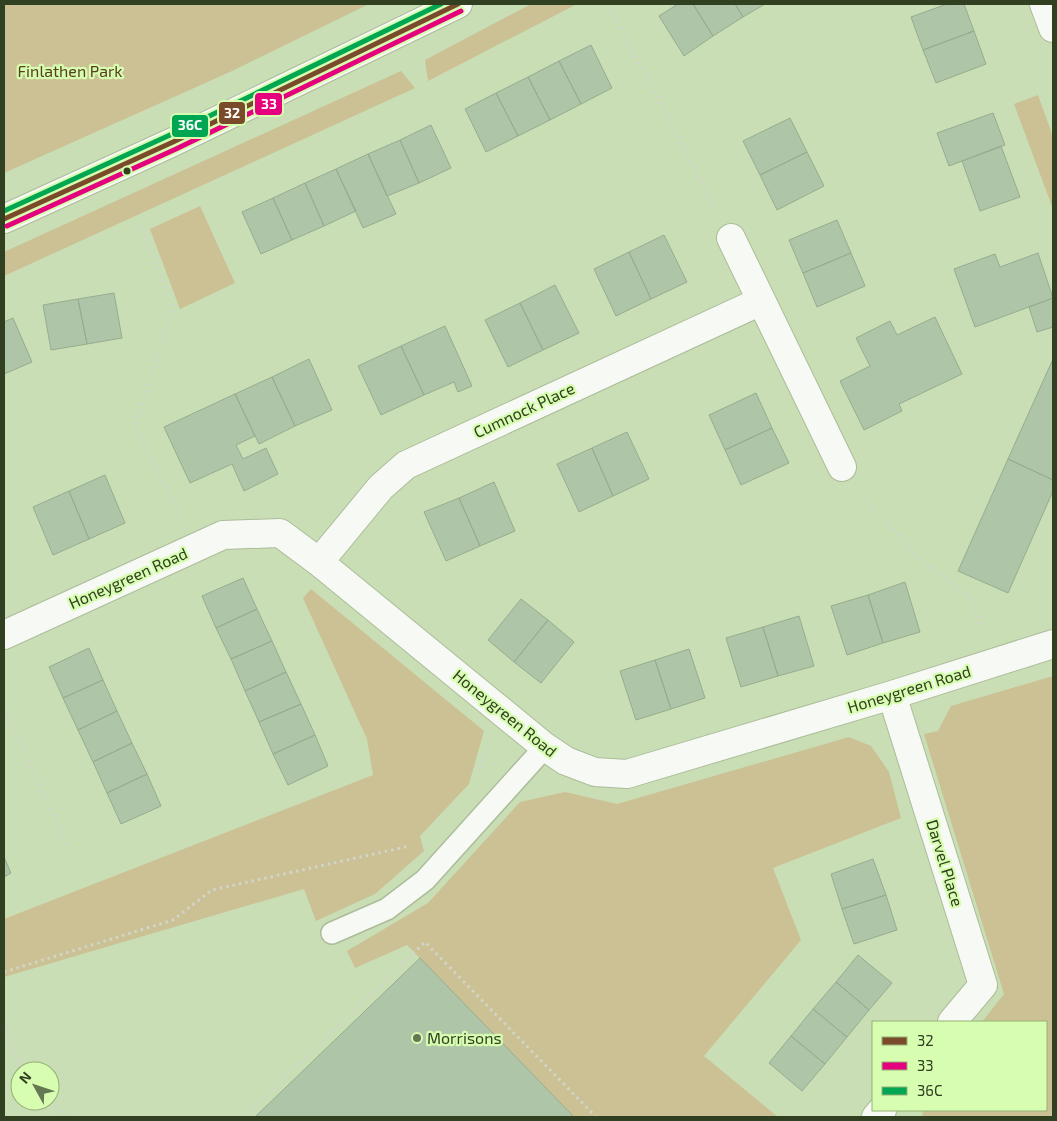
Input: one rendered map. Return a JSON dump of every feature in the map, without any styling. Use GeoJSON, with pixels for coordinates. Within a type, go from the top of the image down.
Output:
{"type":"FeatureCollection","features":[{"type":"Feature","properties":{"kind":"street"},"geometry":{"type":"LineString","coordinates":[[4,219],[173,142],[458,4]]}},
{"type":"Feature","properties":{"kind":"street"},"geometry":{"type":"LineString","coordinates":[[1044,4],[1053,28]]}},
{"type":"Feature","properties":{"kind":"street"},"geometry":{"type":"LineString","coordinates":[[731,238],[842,467]]}},
{"type":"Feature","properties":{"kind":"street","name":"Cumnock Place"},"geometry":{"type":"LineString","coordinates":[[320,562],[381,487],[406,465],[761,300]]}},
{"type":"Feature","properties":{"kind":"street","name":"Honeygreen Road"},"geometry":{"type":"LineString","coordinates":[[4,635],[223,535],[280,533],[320,562],[545,747],[566,761],[596,772],[627,774],[892,695],[1053,644]]}},
{"type":"Feature","properties":{"kind":"street","name":"Darvel Place"},"geometry":{"type":"LineString","coordinates":[[892,695],[983,985],[953,1021]]}},
{"type":"Feature","properties":{"kind":"lane"},"geometry":{"type":"LineString","coordinates":[[332,933],[387,909],[426,880],[545,747]]}},
{"type":"Feature","properties":{"kind":"path"},"geometry":{"type":"LineString","coordinates":[[608,4],[731,238]]}},
{"type":"Feature","properties":{"kind":"path"},"geometry":{"type":"LineString","coordinates":[[141,225],[173,308],[135,427],[182,520]]}},
{"type":"Feature","properties":{"kind":"path"},"geometry":{"type":"LineString","coordinates":[[842,467],[881,517],[923,562],[970,598],[983,632]]}},
{"type":"Feature","properties":{"kind":"path"},"geometry":{"type":"LineString","coordinates":[[4,707],[67,845]]}},
{"type":"Feature","properties":{"kind":"path"},"geometry":{"type":"LineString","coordinates":[[479,771],[489,743]]}},
{"type":"Feature","properties":{"kind":"path"},"geometry":{"type":"LineString","coordinates":[[4,972],[173,920],[212,890],[414,846]]}},
{"type":"Feature","properties":{"kind":"path"},"geometry":{"type":"LineString","coordinates":[[244,1117],[426,942],[596,1117]]}},
{"type":"Feature","properties":{"kind":"path"},"geometry":{"type":"LineString","coordinates":[[4,1022],[18,1061]]}},
{"type":"Feature","properties":{"kind":"green space","name":"Finlathen Park"},"geometry":{"type":"Polygon","coordinates":[[[4,4],[369,4],[232,71],[4,173],[4,4]]]}},
{"type":"Feature","properties":{"kind":"green space"},"geometry":{"type":"Polygon","coordinates":[[[531,4],[577,4],[428,81],[425,60],[531,4]]]}},
{"type":"Feature","properties":{"kind":"green space"},"geometry":{"type":"Polygon","coordinates":[[[401,71],[415,88],[4,276],[4,252],[401,71]]]}},
{"type":"Feature","properties":{"kind":"green space"},"geometry":{"type":"Polygon","coordinates":[[[1038,95],[1053,137],[1053,209],[1014,104],[1038,95]]]}},
{"type":"Feature","properties":{"kind":"green space"},"geometry":{"type":"Polygon","coordinates":[[[200,206],[235,283],[180,309],[150,229],[200,206]]]}},
{"type":"Feature","properties":{"kind":"green space"},"geometry":{"type":"Polygon","coordinates":[[[311,589],[484,731],[469,784],[420,836],[424,851],[375,894],[316,921],[304,889],[4,977],[4,919],[373,775],[367,739],[303,598],[311,589]]]}},
{"type":"Feature","properties":{"kind":"green space"},"geometry":{"type":"Polygon","coordinates":[[[1053,676],[1053,1117],[922,1117],[923,1111],[1047,1111],[1047,1021],[983,1021],[1004,994],[924,734],[938,731],[951,706],[1053,676]]]}},
{"type":"Feature","properties":{"kind":"green space"},"geometry":{"type":"Polygon","coordinates":[[[849,737],[871,746],[889,772],[901,818],[773,868],[801,940],[704,1056],[778,1117],[574,1117],[407,945],[355,968],[347,951],[428,903],[520,802],[565,792],[617,804],[849,737]]]}},
{"type":"Feature","properties":{"kind":"building"},"geometry":{"type":"Polygon","coordinates":[[[678,4],[693,4],[713,36],[684,56],[659,16],[678,4]]]}},
{"type":"Feature","properties":{"kind":"building"},"geometry":{"type":"Polygon","coordinates":[[[693,4],[735,4],[743,17],[713,36],[693,4]]]}},
{"type":"Feature","properties":{"kind":"building"},"geometry":{"type":"Polygon","coordinates":[[[735,4],[765,4],[743,17],[735,4]]]}},
{"type":"Feature","properties":{"kind":"building"},"geometry":{"type":"Polygon","coordinates":[[[947,4],[964,4],[974,31],[923,50],[911,17],[947,4]]]}},
{"type":"Feature","properties":{"kind":"building"},"geometry":{"type":"Polygon","coordinates":[[[974,31],[986,64],[936,83],[923,50],[974,31]]]}},
{"type":"Feature","properties":{"kind":"building"},"geometry":{"type":"Polygon","coordinates":[[[591,45],[612,88],[581,104],[559,61],[591,45]]]}},
{"type":"Feature","properties":{"kind":"building"},"geometry":{"type":"Polygon","coordinates":[[[559,61],[581,104],[550,120],[528,77],[559,61]]]}},
{"type":"Feature","properties":{"kind":"building"},"geometry":{"type":"Polygon","coordinates":[[[528,77],[550,120],[518,136],[496,93],[528,77]]]}},
{"type":"Feature","properties":{"kind":"building"},"geometry":{"type":"Polygon","coordinates":[[[496,93],[518,136],[486,152],[465,109],[496,93]]]}},
{"type":"Feature","properties":{"kind":"building"},"geometry":{"type":"Polygon","coordinates":[[[993,113],[1005,145],[949,166],[937,133],[993,113]]]}},
{"type":"Feature","properties":{"kind":"building"},"geometry":{"type":"Polygon","coordinates":[[[790,118],[807,152],[760,175],[743,141],[790,118]]]}},
{"type":"Feature","properties":{"kind":"building"},"geometry":{"type":"Polygon","coordinates":[[[431,125],[451,168],[419,183],[400,140],[431,125]]]}},
{"type":"Feature","properties":{"kind":"building"},"geometry":{"type":"Polygon","coordinates":[[[400,140],[419,183],[387,196],[368,154],[400,140]]]}},
{"type":"Feature","properties":{"kind":"building"},"geometry":{"type":"Polygon","coordinates":[[[1001,146],[1020,197],[980,211],[962,161],[1001,146]]]}},
{"type":"Feature","properties":{"kind":"building"},"geometry":{"type":"Polygon","coordinates":[[[807,152],[824,186],[777,210],[760,175],[807,152]]]}},
{"type":"Feature","properties":{"kind":"building"},"geometry":{"type":"Polygon","coordinates":[[[368,154],[396,214],[363,228],[336,169],[368,154]]]}},
{"type":"Feature","properties":{"kind":"building"},"geometry":{"type":"Polygon","coordinates":[[[336,169],[356,211],[324,226],[305,183],[336,169]]]}},
{"type":"Feature","properties":{"kind":"building"},"geometry":{"type":"Polygon","coordinates":[[[305,183],[324,226],[292,240],[273,198],[305,183]]]}},
{"type":"Feature","properties":{"kind":"building"},"geometry":{"type":"Polygon","coordinates":[[[273,198],[292,240],[261,254],[242,212],[273,198]]]}},
{"type":"Feature","properties":{"kind":"building"},"geometry":{"type":"Polygon","coordinates":[[[837,220],[851,253],[803,273],[789,240],[837,220]]]}},
{"type":"Feature","properties":{"kind":"building"},"geometry":{"type":"Polygon","coordinates":[[[664,235],[687,282],[651,299],[629,252],[664,235]]]}},
{"type":"Feature","properties":{"kind":"building"},"geometry":{"type":"Polygon","coordinates":[[[629,252],[651,299],[616,316],[594,269],[629,252]]]}},
{"type":"Feature","properties":{"kind":"building"},"geometry":{"type":"Polygon","coordinates":[[[851,253],[865,286],[817,307],[803,273],[851,253]]]}},
{"type":"Feature","properties":{"kind":"building"},"geometry":{"type":"Polygon","coordinates":[[[1038,253],[1053,298],[975,327],[954,269],[995,254],[1000,267],[1038,253]]]}},
{"type":"Feature","properties":{"kind":"building"},"geometry":{"type":"Polygon","coordinates":[[[555,285],[579,333],[543,350],[520,303],[555,285]]]}},
{"type":"Feature","properties":{"kind":"building"},"geometry":{"type":"Polygon","coordinates":[[[114,293],[122,338],[87,344],[78,299],[114,293]]]}},
{"type":"Feature","properties":{"kind":"building"},"geometry":{"type":"Polygon","coordinates":[[[1053,298],[1053,327],[1037,332],[1029,307],[1053,298]]]}},
{"type":"Feature","properties":{"kind":"building"},"geometry":{"type":"Polygon","coordinates":[[[78,299],[87,344],[51,350],[43,305],[78,299]]]}},
{"type":"Feature","properties":{"kind":"building"},"geometry":{"type":"Polygon","coordinates":[[[520,303],[543,350],[508,367],[485,320],[520,303]]]}},
{"type":"Feature","properties":{"kind":"building"},"geometry":{"type":"Polygon","coordinates":[[[935,317],[962,374],[899,404],[902,411],[864,430],[840,381],[870,366],[856,338],[890,321],[897,335],[935,317]]]}},
{"type":"Feature","properties":{"kind":"building"},"geometry":{"type":"Polygon","coordinates":[[[13,318],[32,362],[4,374],[4,322],[13,318]]]}},
{"type":"Feature","properties":{"kind":"building"},"geometry":{"type":"Polygon","coordinates":[[[445,326],[472,386],[458,392],[454,382],[424,395],[401,346],[445,326]]]}},
{"type":"Feature","properties":{"kind":"building"},"geometry":{"type":"Polygon","coordinates":[[[401,346],[424,395],[381,415],[358,366],[401,346]]]}},
{"type":"Feature","properties":{"kind":"building"},"geometry":{"type":"Polygon","coordinates":[[[309,359],[332,410],[295,426],[272,377],[309,359]]]}},
{"type":"Feature","properties":{"kind":"building"},"geometry":{"type":"Polygon","coordinates":[[[1053,359],[1053,480],[1008,459],[1053,359]]]}},
{"type":"Feature","properties":{"kind":"building"},"geometry":{"type":"Polygon","coordinates":[[[272,377],[295,426],[259,444],[235,394],[272,377]]]}},
{"type":"Feature","properties":{"kind":"building"},"geometry":{"type":"Polygon","coordinates":[[[756,393],[772,428],[725,450],[709,415],[756,393]]]}},
{"type":"Feature","properties":{"kind":"building"},"geometry":{"type":"Polygon","coordinates":[[[235,394],[255,436],[236,445],[243,459],[266,448],[278,474],[244,491],[232,464],[190,483],[164,427],[235,394]]]}},
{"type":"Feature","properties":{"kind":"building"},"geometry":{"type":"Polygon","coordinates":[[[772,428],[789,463],[741,485],[725,450],[772,428]]]}},
{"type":"Feature","properties":{"kind":"building"},"geometry":{"type":"Polygon","coordinates":[[[627,432],[649,479],[613,496],[592,448],[627,432]]]}},
{"type":"Feature","properties":{"kind":"building"},"geometry":{"type":"Polygon","coordinates":[[[592,448],[613,496],[579,512],[557,464],[592,448]]]}},
{"type":"Feature","properties":{"kind":"building"},"geometry":{"type":"Polygon","coordinates":[[[1008,459],[1053,480],[1053,491],[1008,593],[958,571],[1008,459]]]}},
{"type":"Feature","properties":{"kind":"building"},"geometry":{"type":"Polygon","coordinates":[[[105,475],[125,523],[89,539],[69,491],[105,475]]]}},
{"type":"Feature","properties":{"kind":"building"},"geometry":{"type":"Polygon","coordinates":[[[494,482],[515,531],[480,546],[459,498],[494,482]]]}},
{"type":"Feature","properties":{"kind":"building"},"geometry":{"type":"Polygon","coordinates":[[[69,491],[89,539],[53,555],[33,507],[69,491]]]}},
{"type":"Feature","properties":{"kind":"building"},"geometry":{"type":"Polygon","coordinates":[[[459,498],[480,546],[446,561],[424,512],[459,498]]]}},
{"type":"Feature","properties":{"kind":"building"},"geometry":{"type":"Polygon","coordinates":[[[243,578],[257,609],[216,628],[202,596],[243,578]]]}},
{"type":"Feature","properties":{"kind":"building"},"geometry":{"type":"Polygon","coordinates":[[[905,582],[920,632],[883,643],[868,595],[905,582]]]}},
{"type":"Feature","properties":{"kind":"building"},"geometry":{"type":"Polygon","coordinates":[[[868,595],[883,643],[847,655],[831,606],[868,595]]]}},
{"type":"Feature","properties":{"kind":"building"},"geometry":{"type":"Polygon","coordinates":[[[521,599],[548,620],[514,662],[488,640],[521,599]]]}},
{"type":"Feature","properties":{"kind":"building"},"geometry":{"type":"Polygon","coordinates":[[[257,609],[272,641],[231,659],[216,628],[257,609]]]}},
{"type":"Feature","properties":{"kind":"building"},"geometry":{"type":"Polygon","coordinates":[[[799,616],[814,666],[778,676],[763,627],[799,616]]]}},
{"type":"Feature","properties":{"kind":"building"},"geometry":{"type":"Polygon","coordinates":[[[548,620],[574,642],[541,683],[514,662],[548,620]]]}},
{"type":"Feature","properties":{"kind":"building"},"geometry":{"type":"Polygon","coordinates":[[[763,627],[778,676],[741,687],[726,638],[763,627]]]}},
{"type":"Feature","properties":{"kind":"building"},"geometry":{"type":"Polygon","coordinates":[[[272,641],[286,672],[245,691],[231,659],[272,641]]]}},
{"type":"Feature","properties":{"kind":"building"},"geometry":{"type":"Polygon","coordinates":[[[89,648],[103,680],[63,698],[49,667],[89,648]]]}},
{"type":"Feature","properties":{"kind":"building"},"geometry":{"type":"Polygon","coordinates":[[[689,649],[705,698],[671,709],[655,660],[689,649]]]}},
{"type":"Feature","properties":{"kind":"building"},"geometry":{"type":"Polygon","coordinates":[[[655,660],[671,709],[636,720],[620,671],[655,660]]]}},
{"type":"Feature","properties":{"kind":"building"},"geometry":{"type":"Polygon","coordinates":[[[286,672],[301,704],[259,722],[245,691],[286,672]]]}},
{"type":"Feature","properties":{"kind":"building"},"geometry":{"type":"Polygon","coordinates":[[[103,680],[117,711],[78,730],[63,698],[103,680]]]}},
{"type":"Feature","properties":{"kind":"building"},"geometry":{"type":"Polygon","coordinates":[[[301,704],[315,735],[273,754],[259,722],[301,704]]]}},
{"type":"Feature","properties":{"kind":"building"},"geometry":{"type":"Polygon","coordinates":[[[117,711],[132,743],[93,762],[78,730],[117,711]]]}},
{"type":"Feature","properties":{"kind":"building"},"geometry":{"type":"Polygon","coordinates":[[[315,735],[328,766],[288,785],[273,754],[315,735]]]}},
{"type":"Feature","properties":{"kind":"building"},"geometry":{"type":"Polygon","coordinates":[[[132,743],[147,774],[107,793],[93,762],[132,743]]]}},
{"type":"Feature","properties":{"kind":"building"},"geometry":{"type":"Polygon","coordinates":[[[147,774],[161,806],[121,824],[107,793],[147,774]]]}},
{"type":"Feature","properties":{"kind":"building"},"geometry":{"type":"Polygon","coordinates":[[[4,857],[11,873],[4,877],[4,857]]]}},
{"type":"Feature","properties":{"kind":"building"},"geometry":{"type":"Polygon","coordinates":[[[873,859],[886,895],[842,909],[831,874],[873,859]]]}},
{"type":"Feature","properties":{"kind":"building"},"geometry":{"type":"Polygon","coordinates":[[[886,895],[897,930],[854,944],[842,909],[886,895]]]}},
{"type":"Feature","properties":{"kind":"building"},"geometry":{"type":"Polygon","coordinates":[[[858,955],[892,983],[869,1010],[836,982],[858,955]]]}},
{"type":"Feature","properties":{"kind":"building","name":"Morrisons"},"geometry":{"type":"Polygon","coordinates":[[[420,958],[574,1117],[255,1117],[420,958]]]}},
{"type":"Feature","properties":{"kind":"building"},"geometry":{"type":"Polygon","coordinates":[[[836,982],[869,1010],[847,1037],[813,1009],[836,982]]]}},
{"type":"Feature","properties":{"kind":"building"},"geometry":{"type":"Polygon","coordinates":[[[813,1009],[847,1037],[825,1064],[791,1036],[813,1009]]]}},
{"type":"Feature","properties":{"kind":"building"},"geometry":{"type":"Polygon","coordinates":[[[791,1036],[825,1064],[802,1091],[769,1063],[791,1036]]]}},
{"type":"Feature","properties":{"kind":"transit line","name":"36C"},"geometry":{"type":"LineString","coordinates":[[4,211],[170,135],[441,4]]}},
{"type":"Feature","properties":{"kind":"transit line","name":"32"},"geometry":{"type":"LineString","coordinates":[[4,219],[173,142],[458,4]]}},
{"type":"Feature","properties":{"kind":"transit line","name":"33"},"geometry":{"type":"LineString","coordinates":[[7,226],[176,149],[461,11]]}},
{"type":"Feature","properties":{"kind":"place","name":"Morrisons"},"geometry":{"type":"Point","coordinates":[417,1038]}}]}
